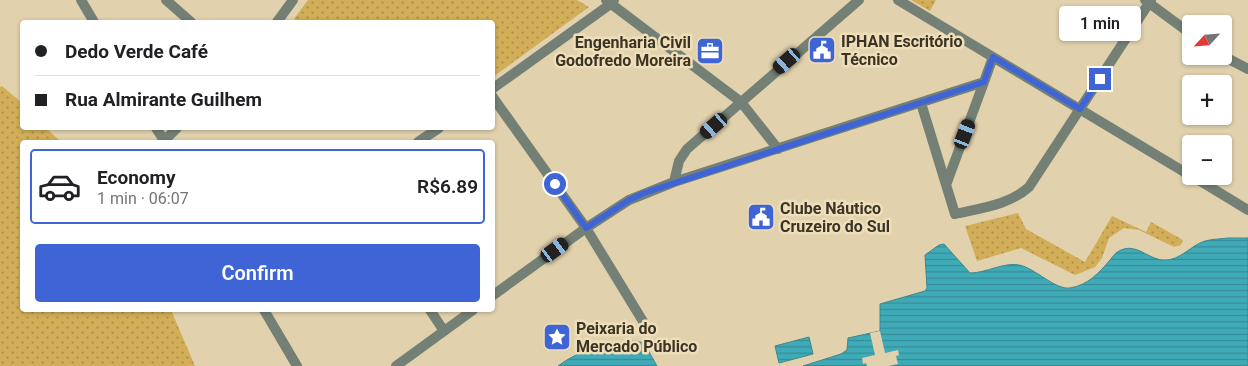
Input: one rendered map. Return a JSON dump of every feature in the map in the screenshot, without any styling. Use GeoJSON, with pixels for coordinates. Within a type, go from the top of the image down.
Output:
{"type":"FeatureCollection","features":[{"type":"Feature","properties":{"kind":"street"},"geometry":{"type":"LineString","coordinates":[[81,0],[93,20]]}},
{"type":"Feature","properties":{"kind":"street"},"geometry":{"type":"LineString","coordinates":[[166,0],[189,20]]}},
{"type":"Feature","properties":{"kind":"street"},"geometry":{"type":"LineString","coordinates":[[280,20],[293,0]]}},
{"type":"Feature","properties":{"kind":"street"},"geometry":{"type":"LineString","coordinates":[[674,182],[679,161],[687,149],[859,0]]}},
{"type":"Feature","properties":{"kind":"street"},"geometry":{"type":"LineString","coordinates":[[898,0],[1182,170]]}},
{"type":"Feature","properties":{"kind":"street"},"geometry":{"type":"LineString","coordinates":[[495,87],[611,1],[742,102],[778,149]]}},
{"type":"Feature","properties":{"kind":"street"},"geometry":{"type":"LineString","coordinates":[[922,103],[955,214],[1008,201],[1020,196],[1029,187],[1149,1],[1182,27]]}},
{"type":"Feature","properties":{"kind":"street"},"geometry":{"type":"LineString","coordinates":[[946,185],[993,57]]}},
{"type":"Feature","properties":{"kind":"street"},"geometry":{"type":"LineString","coordinates":[[1232,61],[1248,69]]}},
{"type":"Feature","properties":{"kind":"street"},"geometry":{"type":"LineString","coordinates":[[495,294],[586,228],[629,200],[674,182],[984,82]]}},
{"type":"Feature","properties":{"kind":"street"},"geometry":{"type":"LineString","coordinates":[[495,100],[586,228],[644,323]]}},
{"type":"Feature","properties":{"kind":"street"},"geometry":{"type":"LineString","coordinates":[[167,140],[175,130]]}},
{"type":"Feature","properties":{"kind":"street"},"geometry":{"type":"LineString","coordinates":[[424,130],[430,134]]}},
{"type":"Feature","properties":{"kind":"street"},"geometry":{"type":"LineString","coordinates":[[421,140],[436,130]]}},
{"type":"Feature","properties":{"kind":"street"},"geometry":{"type":"LineString","coordinates":[[1207,185],[1248,210]]}},
{"type":"Feature","properties":{"kind":"street"},"geometry":{"type":"LineString","coordinates":[[265,312],[297,366]]}},
{"type":"Feature","properties":{"kind":"street"},"geometry":{"type":"LineString","coordinates":[[431,312],[444,330]]}},
{"type":"Feature","properties":{"kind":"street"},"geometry":{"type":"LineString","coordinates":[[396,366],[470,312]]}},
{"type":"Feature","properties":{"kind":"shaded area"},"geometry":{"type":"Polygon","coordinates":[[[308,0],[577,0],[589,7],[495,76],[495,20],[294,19],[308,0]]]}},
{"type":"Feature","properties":{"kind":"shaded area"},"geometry":{"type":"Polygon","coordinates":[[[911,0],[936,0],[930,11],[911,0]]]}},
{"type":"Feature","properties":{"kind":"shaded area"},"geometry":{"type":"Polygon","coordinates":[[[2,86],[20,101],[20,130],[48,130],[59,140],[20,140],[20,312],[172,312],[195,366],[0,366],[0,87],[2,86]]]}},
{"type":"Feature","properties":{"kind":"shaded area"},"geometry":{"type":"Polygon","coordinates":[[[1018,213],[1026,229],[1085,262],[1112,216],[1146,232],[1151,222],[1183,240],[1181,245],[1174,247],[1139,230],[1124,228],[1109,238],[1102,258],[1095,267],[1075,275],[1021,248],[977,261],[965,226],[1018,213]]]}},
{"type":"Feature","properties":{"kind":"water"},"geometry":{"type":"Polygon","coordinates":[[[1248,238],[1248,366],[803,366],[841,354],[847,350],[848,338],[880,331],[880,304],[925,291],[927,288],[925,255],[939,245],[944,244],[970,273],[1013,264],[1032,270],[1058,286],[1070,288],[1093,278],[1115,254],[1127,248],[1138,250],[1159,259],[1170,260],[1205,241],[1248,238]]]}},
{"type":"Feature","properties":{"kind":"water"},"geometry":{"type":"Polygon","coordinates":[[[809,337],[813,354],[779,363],[775,346],[809,337]]]}},
{"type":"Feature","properties":{"kind":"water"},"geometry":{"type":"Polygon","coordinates":[[[635,341],[644,343],[657,366],[558,366],[576,355],[594,348],[614,343],[635,341]]]}},
{"type":"Feature","properties":{"kind":"pier"},"geometry":{"type":"Polygon","coordinates":[[[880,331],[885,353],[898,350],[899,355],[896,356],[898,364],[867,366],[866,363],[863,364],[862,358],[875,355],[870,333],[880,331]]]}},
{"type":"Feature","properties":{"kind":"place","name":"IPHAN Escritório Técnico"},"geometry":{"type":"Point","coordinates":[822,50]}},
{"type":"Feature","properties":{"kind":"place","name":"Engenharia Civil Godofredo Moreira"},"geometry":{"type":"Point","coordinates":[710,51]}},
{"type":"Feature","properties":{"kind":"place","name":"Clube Náutico Cruzeiro do Sul"},"geometry":{"type":"Point","coordinates":[761,217]}},
{"type":"Feature","properties":{"kind":"place","name":"Peixaria do Mercado Público"},"geometry":{"type":"Point","coordinates":[557,337]}},
{"type":"Feature","properties":{"kind":"route"},"geometry":{"type":"LineString","coordinates":[[555,184],[586,228],[629,200],[644,193],[984,82],[993,57],[1080,109],[1100,79]]}}]}
